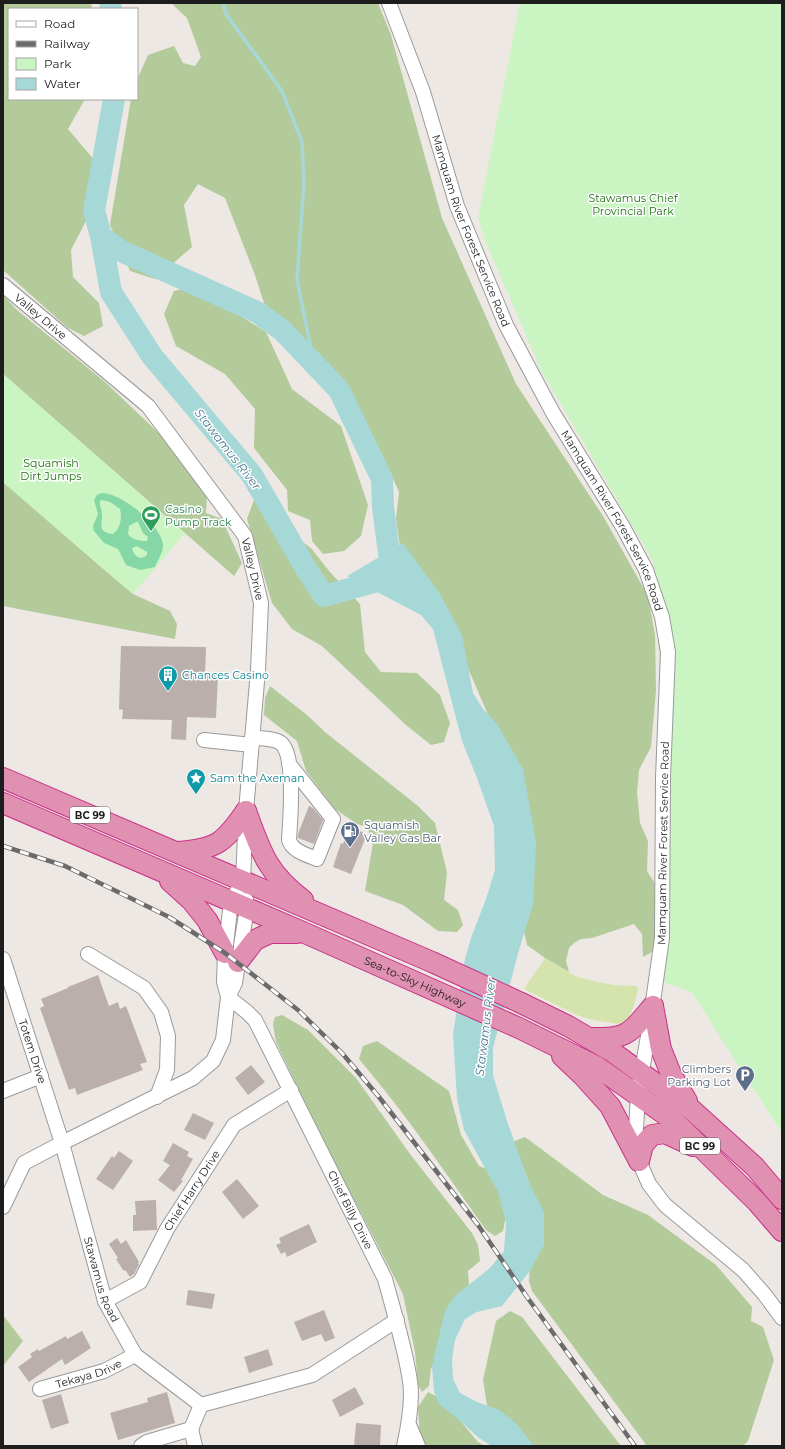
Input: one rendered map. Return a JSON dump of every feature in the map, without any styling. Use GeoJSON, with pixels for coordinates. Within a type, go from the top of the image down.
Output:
{"type":"FeatureCollection","features":[{"type":"Feature","properties":{"kind":"highway","name":"BC 99"},"geometry":{"type":"LineString","coordinates":[[3,778],[432,962],[519,1002],[588,1038],[611,1051],[642,1072],[692,1110],[755,1167],[782,1199]]}},
{"type":"Feature","properties":{"kind":"highway","name":"Sea-to-Sky Highway"},"geometry":{"type":"LineString","coordinates":[[3,802],[432,989],[519,1028],[596,1066],[673,1120],[757,1202],[782,1231]]}},
{"type":"Feature","properties":{"kind":"highway"},"geometry":{"type":"LineString","coordinates":[[176,852],[200,850],[216,845],[233,830],[246,812]]}},
{"type":"Feature","properties":{"kind":"highway"},"geometry":{"type":"LineString","coordinates":[[246,812],[260,849],[272,870],[288,889],[324,916]]}},
{"type":"Feature","properties":{"kind":"highway"},"geometry":{"type":"LineString","coordinates":[[155,868],[191,900],[207,920],[232,958],[255,940],[270,933],[305,933]]}},
{"type":"Feature","properties":{"kind":"highway"},"geometry":{"type":"LineString","coordinates":[[588,1038],[610,1038],[625,1035],[630,1032],[653,1006]]}},
{"type":"Feature","properties":{"kind":"highway"},"geometry":{"type":"LineString","coordinates":[[653,1006],[662,1049],[671,1074],[692,1110]]}},
{"type":"Feature","properties":{"kind":"highway"},"geometry":{"type":"LineString","coordinates":[[542,1039],[582,1075],[610,1106],[639,1161]]}},
{"type":"Feature","properties":{"kind":"highway"},"geometry":{"type":"LineString","coordinates":[[639,1161],[643,1145],[652,1135],[665,1133],[706,1152]]}},
{"type":"Feature","properties":{"kind":"street","name":"Mamquam River Forest Service Road"},"geometry":{"type":"LineString","coordinates":[[389,3],[423,92],[457,206],[506,325],[553,413],[623,527],[646,570],[662,617],[668,652],[663,778],[662,938],[653,1006],[638,1095],[635,1145],[639,1161],[650,1184],[665,1205],[743,1270],[766,1295],[782,1318]]}},
{"type":"Feature","properties":{"kind":"street","name":"Valley Drive"},"geometry":{"type":"LineString","coordinates":[[3,285],[148,406],[245,536],[261,603],[258,670],[246,812],[243,881],[239,905]]}},
{"type":"Feature","properties":{"kind":"street"},"geometry":{"type":"LineString","coordinates":[[204,740],[277,741],[282,744],[286,750],[289,764],[292,797],[289,840],[290,845],[295,850],[317,859],[333,819],[289,764]]}},
{"type":"Feature","properties":{"kind":"street"},"geometry":{"type":"LineString","coordinates":[[3,1207],[24,1163],[193,1078],[213,1061],[223,1040],[228,997],[235,983],[232,958],[239,905]]}},
{"type":"Feature","properties":{"kind":"street"},"geometry":{"type":"LineString","coordinates":[[88,954],[144,988],[160,1012],[168,1036],[167,1070],[157,1097]]}},
{"type":"Feature","properties":{"kind":"street","name":"Totem Drive"},"geometry":{"type":"LineString","coordinates":[[3,959],[62,1143]]}},
{"type":"Feature","properties":{"kind":"street","name":"Chief Billy Drive"},"geometry":{"type":"LineString","coordinates":[[228,997],[255,1020],[385,1279],[397,1320],[410,1383],[409,1425],[404,1446]]}},
{"type":"Feature","properties":{"kind":"street"},"geometry":{"type":"LineString","coordinates":[[3,1091],[41,1076]]}},
{"type":"Feature","properties":{"kind":"street","name":"Chief Harry Drive"},"geometry":{"type":"LineString","coordinates":[[105,1301],[140,1282],[167,1229],[234,1125],[291,1090]]}},
{"type":"Feature","properties":{"kind":"street","name":"Stawamus Road"},"geometry":{"type":"LineString","coordinates":[[62,1143],[105,1301],[135,1355],[201,1405]]}},
{"type":"Feature","properties":{"kind":"street"},"geometry":{"type":"LineString","coordinates":[[195,1446],[191,1429],[201,1405],[312,1375],[397,1320]]}},
{"type":"Feature","properties":{"kind":"street","name":"Tekaya Drive"},"geometry":{"type":"LineString","coordinates":[[40,1389],[104,1371],[135,1355]]}},
{"type":"Feature","properties":{"kind":"street"},"geometry":{"type":"LineString","coordinates":[[409,1425],[418,1446]]}},
{"type":"Feature","properties":{"kind":"street"},"geometry":{"type":"LineString","coordinates":[[141,1446],[147,1442],[191,1429]]}},
{"type":"Feature","properties":{"kind":"green space"},"geometry":{"type":"Polygon","coordinates":[[[3,3],[91,3],[92,8],[8,8],[8,100],[84,100],[68,129],[95,161],[89,215],[71,250],[73,277],[99,303],[103,326],[84,336],[68,328],[3,270],[3,3]]]}},
{"type":"Feature","properties":{"kind":"green space"},"geometry":{"type":"Polygon","coordinates":[[[171,3],[378,3],[391,35],[442,218],[516,384],[603,516],[648,596],[655,635],[656,691],[651,747],[639,770],[637,793],[640,823],[648,841],[647,871],[654,882],[657,930],[652,952],[643,957],[642,934],[634,924],[592,938],[581,939],[574,943],[569,948],[566,961],[569,972],[545,958],[527,945],[523,927],[494,729],[450,626],[401,553],[396,519],[399,492],[384,459],[293,328],[264,303],[255,275],[225,198],[198,184],[184,205],[192,247],[155,279],[130,271],[110,225],[131,100],[138,100],[138,78],[148,55],[174,46],[183,63],[195,66],[201,57],[187,18],[171,3]]]}},
{"type":"Feature","properties":{"kind":"green space","name":"Stawamus Chief Provincial Park"},"geometry":{"type":"Polygon","coordinates":[[[520,3],[782,3],[782,1133],[692,993],[674,985],[672,986],[659,979],[662,711],[653,561],[542,372],[484,238],[478,217],[520,3]]]}},
{"type":"Feature","properties":{"kind":"green space"},"geometry":{"type":"Polygon","coordinates":[[[205,283],[231,292],[239,315],[266,332],[292,389],[341,426],[368,505],[361,536],[344,551],[323,554],[312,541],[310,520],[288,511],[287,490],[254,448],[255,409],[225,374],[176,346],[164,314],[174,291],[205,283]]]}},
{"type":"Feature","properties":{"kind":"green space"},"geometry":{"type":"Polygon","coordinates":[[[3,295],[17,310],[105,382],[167,441],[207,495],[206,513],[222,519],[242,563],[234,576],[3,374],[3,295]]]}},
{"type":"Feature","properties":{"kind":"green space","name":"Squamish Dirt Jumps"},"geometry":{"type":"Polygon","coordinates":[[[3,374],[185,533],[133,594],[3,482],[3,374]]]}},
{"type":"Feature","properties":{"kind":"green space"},"geometry":{"type":"Polygon","coordinates":[[[3,482],[133,594],[170,611],[177,624],[175,639],[3,606],[3,482]]]}},
{"type":"Feature","properties":{"kind":"green space","name":"Casino Pump Track"},"geometry":{"type":"Polygon","coordinates":[[[101,493],[109,494],[118,498],[148,519],[161,536],[163,544],[162,553],[155,567],[140,570],[126,565],[118,549],[104,543],[94,531],[93,526],[98,514],[94,500],[97,495],[101,493]],[[102,500],[100,503],[102,530],[113,534],[118,529],[120,522],[120,509],[110,502],[102,500]],[[138,522],[129,526],[128,534],[132,538],[147,541],[148,537],[143,533],[138,522]],[[137,546],[132,548],[134,553],[140,558],[147,555],[147,552],[137,546]]]}},
{"type":"Feature","properties":{"kind":"green space"},"geometry":{"type":"Polygon","coordinates":[[[254,500],[270,507],[284,529],[311,548],[329,571],[360,604],[365,652],[381,672],[417,673],[440,695],[450,723],[444,742],[431,745],[406,725],[322,646],[292,629],[272,603],[247,519],[254,500]]]}},
{"type":"Feature","properties":{"kind":"green space"},"geometry":{"type":"Polygon","coordinates":[[[270,686],[418,806],[435,823],[447,872],[444,900],[458,910],[463,925],[457,932],[438,931],[403,905],[365,891],[373,843],[367,827],[357,824],[335,809],[306,771],[297,741],[264,715],[265,698],[270,686]]]}},
{"type":"Feature","properties":{"kind":"green space"},"geometry":{"type":"Polygon","coordinates":[[[545,958],[575,976],[613,985],[637,986],[638,989],[634,1004],[628,1018],[620,1024],[593,1020],[579,1016],[524,989],[545,958]]]}},
{"type":"Feature","properties":{"kind":"green space"},"geometry":{"type":"Polygon","coordinates":[[[282,1015],[308,1030],[356,1078],[410,1154],[472,1233],[478,1245],[480,1261],[468,1271],[469,1288],[439,1356],[431,1369],[429,1386],[422,1392],[418,1385],[415,1352],[403,1294],[307,1111],[276,1042],[273,1024],[275,1017],[282,1015]]]}},
{"type":"Feature","properties":{"kind":"green space"},"geometry":{"type":"Polygon","coordinates":[[[377,1041],[449,1091],[461,1135],[479,1166],[497,1173],[507,1210],[503,1231],[495,1236],[486,1230],[409,1122],[359,1059],[363,1046],[377,1041]]]}},
{"type":"Feature","properties":{"kind":"green space"},"geometry":{"type":"Polygon","coordinates":[[[525,1137],[603,1195],[648,1215],[716,1265],[752,1307],[751,1321],[763,1327],[774,1360],[748,1441],[743,1446],[647,1446],[532,1291],[529,1281],[530,1261],[512,1142],[525,1137]]]}},
{"type":"Feature","properties":{"kind":"green space"},"geometry":{"type":"Polygon","coordinates":[[[510,1311],[522,1317],[621,1446],[529,1446],[488,1412],[483,1380],[496,1321],[510,1311]]]}},
{"type":"Feature","properties":{"kind":"green space"},"geometry":{"type":"Polygon","coordinates":[[[3,1315],[23,1341],[3,1366],[3,1315]]]}},
{"type":"Feature","properties":{"kind":"green space"},"geometry":{"type":"Polygon","coordinates":[[[428,1392],[442,1399],[478,1442],[485,1446],[422,1446],[420,1441],[418,1407],[428,1392]]]}},
{"type":"Feature","properties":{"kind":"water"},"geometry":{"type":"Polygon","coordinates":[[[403,543],[440,594],[462,635],[473,693],[483,709],[497,724],[523,769],[536,843],[533,904],[493,1048],[493,1075],[507,1121],[530,1185],[544,1212],[544,1245],[530,1271],[502,1306],[477,1312],[465,1319],[455,1340],[452,1360],[453,1379],[460,1393],[477,1402],[499,1410],[517,1424],[534,1446],[492,1446],[479,1438],[439,1404],[434,1392],[432,1366],[445,1311],[455,1296],[490,1268],[504,1251],[506,1223],[498,1192],[464,1130],[457,1099],[453,1034],[465,959],[495,870],[494,826],[462,741],[433,629],[421,615],[347,576],[403,543]]]}},
{"type":"Feature","properties":{"kind":"building","name":"Chances Casino"},"geometry":{"type":"Polygon","coordinates":[[[121,646],[206,647],[205,674],[218,674],[216,718],[187,717],[186,740],[171,739],[172,720],[122,719],[123,710],[119,709],[121,646]]]}},
{"type":"Feature","properties":{"kind":"building"},"geometry":{"type":"Polygon","coordinates":[[[309,806],[313,808],[323,820],[314,844],[298,838],[298,834],[309,806]]]}},
{"type":"Feature","properties":{"kind":"building","name":"Squamish Valley Gas Bar"},"geometry":{"type":"Polygon","coordinates":[[[350,827],[367,834],[351,874],[333,867],[341,843],[343,844],[350,827]]]}},
{"type":"Feature","properties":{"kind":"building"},"geometry":{"type":"Polygon","coordinates":[[[98,975],[109,1006],[118,1002],[120,1009],[126,1006],[147,1062],[140,1064],[143,1070],[77,1095],[75,1088],[69,1090],[40,1008],[44,1006],[41,999],[98,975]]]}},
{"type":"Feature","properties":{"kind":"building"},"geometry":{"type":"Polygon","coordinates":[[[251,1065],[265,1082],[248,1095],[235,1078],[251,1065]]]}},
{"type":"Feature","properties":{"kind":"building"},"geometry":{"type":"Polygon","coordinates":[[[193,1113],[214,1123],[205,1140],[184,1130],[193,1113]]]}},
{"type":"Feature","properties":{"kind":"building"},"geometry":{"type":"Polygon","coordinates":[[[173,1143],[189,1152],[187,1156],[193,1159],[181,1180],[183,1181],[174,1192],[158,1180],[170,1165],[163,1161],[173,1143]]]}},
{"type":"Feature","properties":{"kind":"building"},"geometry":{"type":"Polygon","coordinates":[[[119,1151],[133,1161],[113,1190],[96,1179],[112,1156],[114,1158],[119,1151]]]}},
{"type":"Feature","properties":{"kind":"building"},"geometry":{"type":"Polygon","coordinates":[[[237,1179],[259,1206],[243,1219],[222,1192],[237,1179]]]}},
{"type":"Feature","properties":{"kind":"building"},"geometry":{"type":"Polygon","coordinates":[[[156,1200],[157,1230],[133,1231],[133,1215],[136,1215],[135,1201],[156,1200]]]}},
{"type":"Feature","properties":{"kind":"building"},"geometry":{"type":"Polygon","coordinates":[[[309,1224],[317,1242],[287,1257],[285,1252],[281,1254],[276,1245],[281,1243],[279,1238],[309,1224]]]}},
{"type":"Feature","properties":{"kind":"building"},"geometry":{"type":"Polygon","coordinates":[[[117,1238],[121,1244],[126,1240],[139,1262],[134,1274],[130,1277],[126,1271],[123,1270],[116,1259],[118,1258],[109,1244],[117,1238]]]}},
{"type":"Feature","properties":{"kind":"building"},"geometry":{"type":"Polygon","coordinates":[[[188,1290],[215,1294],[212,1309],[186,1305],[188,1290]]]}},
{"type":"Feature","properties":{"kind":"building"},"geometry":{"type":"Polygon","coordinates":[[[324,1310],[335,1338],[325,1342],[321,1334],[302,1341],[294,1322],[324,1310]]]}},
{"type":"Feature","properties":{"kind":"building"},"geometry":{"type":"Polygon","coordinates":[[[82,1331],[91,1348],[65,1365],[62,1359],[29,1382],[18,1367],[32,1357],[30,1354],[38,1349],[39,1351],[66,1336],[67,1339],[82,1331]]]}},
{"type":"Feature","properties":{"kind":"building"},"geometry":{"type":"Polygon","coordinates":[[[268,1349],[273,1365],[249,1373],[244,1357],[268,1349]]]}},
{"type":"Feature","properties":{"kind":"building"},"geometry":{"type":"Polygon","coordinates":[[[355,1387],[364,1404],[340,1417],[332,1400],[355,1387]]]}},
{"type":"Feature","properties":{"kind":"building"},"geometry":{"type":"Polygon","coordinates":[[[167,1392],[175,1423],[118,1440],[110,1413],[148,1402],[147,1398],[167,1392]]]}},
{"type":"Feature","properties":{"kind":"building"},"geometry":{"type":"Polygon","coordinates":[[[61,1394],[69,1423],[51,1429],[42,1400],[61,1394]]]}},
{"type":"Feature","properties":{"kind":"building"},"geometry":{"type":"Polygon","coordinates":[[[356,1423],[381,1425],[380,1446],[354,1446],[356,1423]]]}},
{"type":"Feature","properties":{"kind":"waterway","name":"Stawamus River"},"geometry":{"type":"LineString","coordinates":[[110,3],[111,8]]}},
{"type":"Feature","properties":{"kind":"waterway"},"geometry":{"type":"LineString","coordinates":[[223,3],[226,14],[282,91],[302,142],[304,183],[297,280],[314,363]]}},
{"type":"Feature","properties":{"kind":"waterway","name":"Stawamus River"},"geometry":{"type":"LineString","coordinates":[[114,100],[94,211],[101,236],[121,251],[257,312],[282,330],[339,390],[382,479],[383,507],[390,561],[401,578]]}},
{"type":"Feature","properties":{"kind":"waterway","name":"Stawamus River"},"geometry":{"type":"LineString","coordinates":[[101,236],[111,292],[152,356],[252,475],[305,567],[324,596],[392,577]]}},
{"type":"Feature","properties":{"kind":"railway"},"geometry":{"type":"LineString","coordinates":[[3,846],[65,866],[169,917],[225,953],[298,1010],[342,1053],[379,1097],[478,1225],[527,1297],[635,1446]]}},
{"type":"Feature","properties":{"kind":"place","name":"Casino Pump Track"},"geometry":{"type":"Point","coordinates":[151,532]}},
{"type":"Feature","properties":{"kind":"place","name":"Chances Casino"},"geometry":{"type":"Point","coordinates":[168,692]}},
{"type":"Feature","properties":{"kind":"place","name":"Sam the Axeman"},"geometry":{"type":"Point","coordinates":[196,795]}},
{"type":"Feature","properties":{"kind":"place","name":"Squamish Valley Gas Bar"},"geometry":{"type":"Point","coordinates":[350,848]}},
{"type":"Feature","properties":{"kind":"place","name":"Climbers Parking Lot"},"geometry":{"type":"Point","coordinates":[745,1092]}}]}
